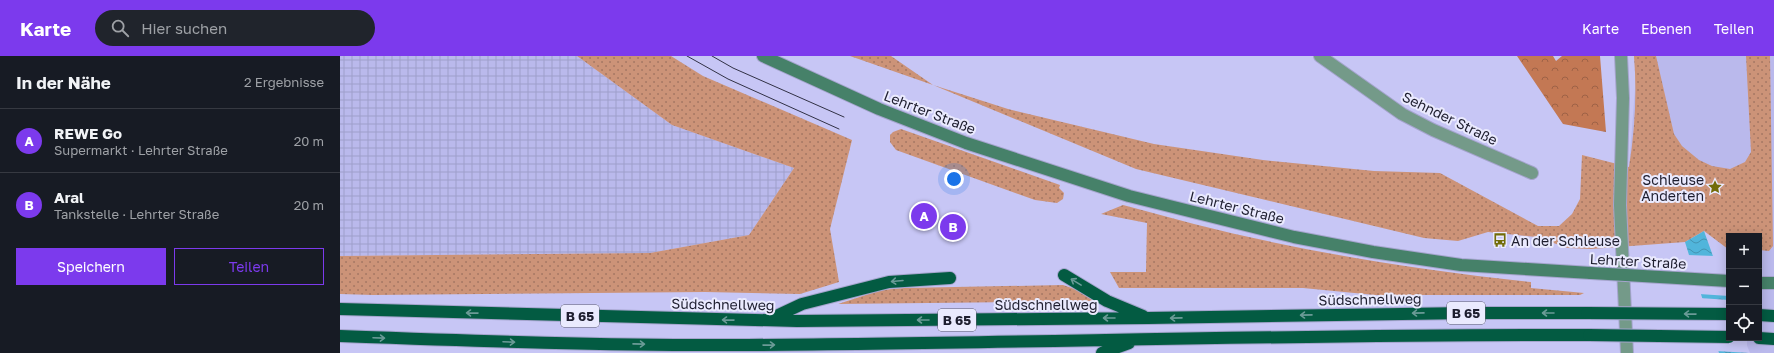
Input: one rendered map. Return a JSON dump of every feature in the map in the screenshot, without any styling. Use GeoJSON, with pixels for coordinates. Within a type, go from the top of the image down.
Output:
{"type":"FeatureCollection","features":[{"type":"Feature","properties":{"kind":"highway"},"geometry":{"type":"LineString","coordinates":[[1064,275],[1107,301],[1148,318]]}},
{"type":"Feature","properties":{"kind":"highway"},"geometry":{"type":"LineString","coordinates":[[767,320],[802,304],[889,282],[950,278]]}},
{"type":"Feature","properties":{"kind":"highway","name":"Südschnellweg"},"geometry":{"type":"LineString","coordinates":[[340,309],[767,320],[1148,318],[1468,312],[1726,314]]}},
{"type":"Feature","properties":{"kind":"highway"},"geometry":{"type":"LineString","coordinates":[[1762,315],[1774,316]]}},
{"type":"Feature","properties":{"kind":"highway","name":"B 65"},"geometry":{"type":"LineString","coordinates":[[340,336],[526,342],[746,345],[1467,335],[1726,337]]}},
{"type":"Feature","properties":{"kind":"highway"},"geometry":{"type":"LineString","coordinates":[[1762,338],[1774,339]]}},
{"type":"Feature","properties":{"kind":"highway"},"geometry":{"type":"LineString","coordinates":[[1102,353],[1137,340]]}},
{"type":"Feature","properties":{"kind":"highway"},"geometry":{"type":"LineString","coordinates":[[804,344],[826,353]]}},
{"type":"Feature","properties":{"kind":"main road","name":"Lehrter Straße"},"geometry":{"type":"LineString","coordinates":[[763,56],[879,109],[966,143],[1129,196],[1294,237],[1374,252],[1461,265],[1726,281]]}},
{"type":"Feature","properties":{"kind":"main road"},"geometry":{"type":"LineString","coordinates":[[1762,283],[1774,283]]}},
{"type":"Feature","properties":{"kind":"street","name":"Sehnder Straße"},"geometry":{"type":"LineString","coordinates":[[1320,56],[1402,114],[1433,130],[1532,173]]}},
{"type":"Feature","properties":{"kind":"street"},"geometry":{"type":"LineString","coordinates":[[1621,56],[1623,98],[1620,205],[1627,353]]}},
{"type":"Feature","properties":{"kind":"shaded area"},"geometry":{"type":"Polygon","coordinates":[[[340,56],[577,56],[672,125],[794,168],[749,235],[650,253],[340,256],[340,56]]]}},
{"type":"Feature","properties":{"kind":"shaded area"},"geometry":{"type":"Polygon","coordinates":[[[577,56],[671,56],[703,76],[852,140],[830,229],[839,282],[800,294],[705,292],[340,294],[340,256],[650,253],[749,235],[794,168],[672,125],[577,56]]]}},
{"type":"Feature","properties":{"kind":"shaded area"},"geometry":{"type":"Polygon","coordinates":[[[850,56],[891,56],[933,85],[850,56]]]}},
{"type":"Feature","properties":{"kind":"shaded area","name":"Schleuse Anderten"},"geometry":{"type":"Polygon","coordinates":[[[1634,56],[1774,56],[1774,353],[1747,353],[1747,341],[1762,341],[1762,233],[1753,233],[1629,167],[1636,76],[1634,56]]]}},
{"type":"Feature","properties":{"kind":"shaded area"},"geometry":{"type":"Polygon","coordinates":[[[1634,56],[1656,56],[1674,134],[1682,146],[1699,160],[1712,166],[1730,169],[1745,162],[1751,152],[1746,56],[1770,56],[1773,246],[1769,251],[1762,250],[1762,233],[1726,233],[1726,248],[1704,231],[1685,242],[1591,249],[1568,248],[1536,237],[1488,232],[1458,241],[1424,238],[1136,169],[933,85],[1008,109],[1154,144],[1263,160],[1374,171],[1440,173],[1538,226],[1559,226],[1572,214],[1580,199],[1582,155],[1629,167],[1635,112],[1634,56]]]}},
{"type":"Feature","properties":{"kind":"shaded area"},"geometry":{"type":"Polygon","coordinates":[[[901,129],[1060,185],[1059,188],[1064,193],[1063,199],[1057,203],[1035,200],[896,150],[890,142],[890,135],[901,129]]]}},
{"type":"Feature","properties":{"kind":"shaded area"},"geometry":{"type":"Polygon","coordinates":[[[1123,205],[1185,222],[1277,243],[1404,266],[1531,282],[1531,288],[1584,293],[1580,295],[1375,295],[1303,288],[1119,288],[1110,272],[1146,272],[1147,223],[1101,214],[1123,205]]]}},
{"type":"Feature","properties":{"kind":"shaded area"},"geometry":{"type":"Polygon","coordinates":[[[1063,285],[1103,299],[1104,301],[838,304],[881,290],[904,288],[1063,285]]]}},
{"type":"Feature","properties":{"kind":"green space"},"geometry":{"type":"Polygon","coordinates":[[[1517,56],[1553,56],[1556,61],[1562,56],[1600,56],[1606,132],[1563,124],[1517,56]]]}},
{"type":"Feature","properties":{"kind":"water"},"geometry":{"type":"Polygon","coordinates":[[[1704,231],[1726,293],[1726,341],[1743,341],[1748,353],[1719,353],[1685,242],[1704,231]]]}},
{"type":"Feature","properties":{"kind":"pier"},"geometry":{"type":"Polygon","coordinates":[[[1687,255],[1715,256],[1726,287],[1726,296],[1699,294],[1687,255]]]}},
{"type":"Feature","properties":{"kind":"pier"},"geometry":{"type":"Polygon","coordinates":[[[1700,298],[1726,300],[1726,341],[1745,341],[1750,353],[1716,351],[1700,298]]]}},
{"type":"Feature","properties":{"kind":"tram line"},"geometry":{"type":"LineString","coordinates":[[687,56],[728,79],[839,129]]}},
{"type":"Feature","properties":{"kind":"tram line"},"geometry":{"type":"LineString","coordinates":[[712,56],[733,68],[844,117]]}},
{"type":"Feature","properties":{"kind":"place","name":"Schleuse Anderten"},"geometry":{"type":"Point","coordinates":[1715,187]}},
{"type":"Feature","properties":{"kind":"place","name":"REWE Go"},"geometry":{"type":"Point","coordinates":[924,216]}},
{"type":"Feature","properties":{"kind":"place","name":"Aral"},"geometry":{"type":"Point","coordinates":[953,227]}},
{"type":"Feature","properties":{"kind":"place","name":"An der Schleuse"},"geometry":{"type":"Point","coordinates":[1500,240]}}]}
